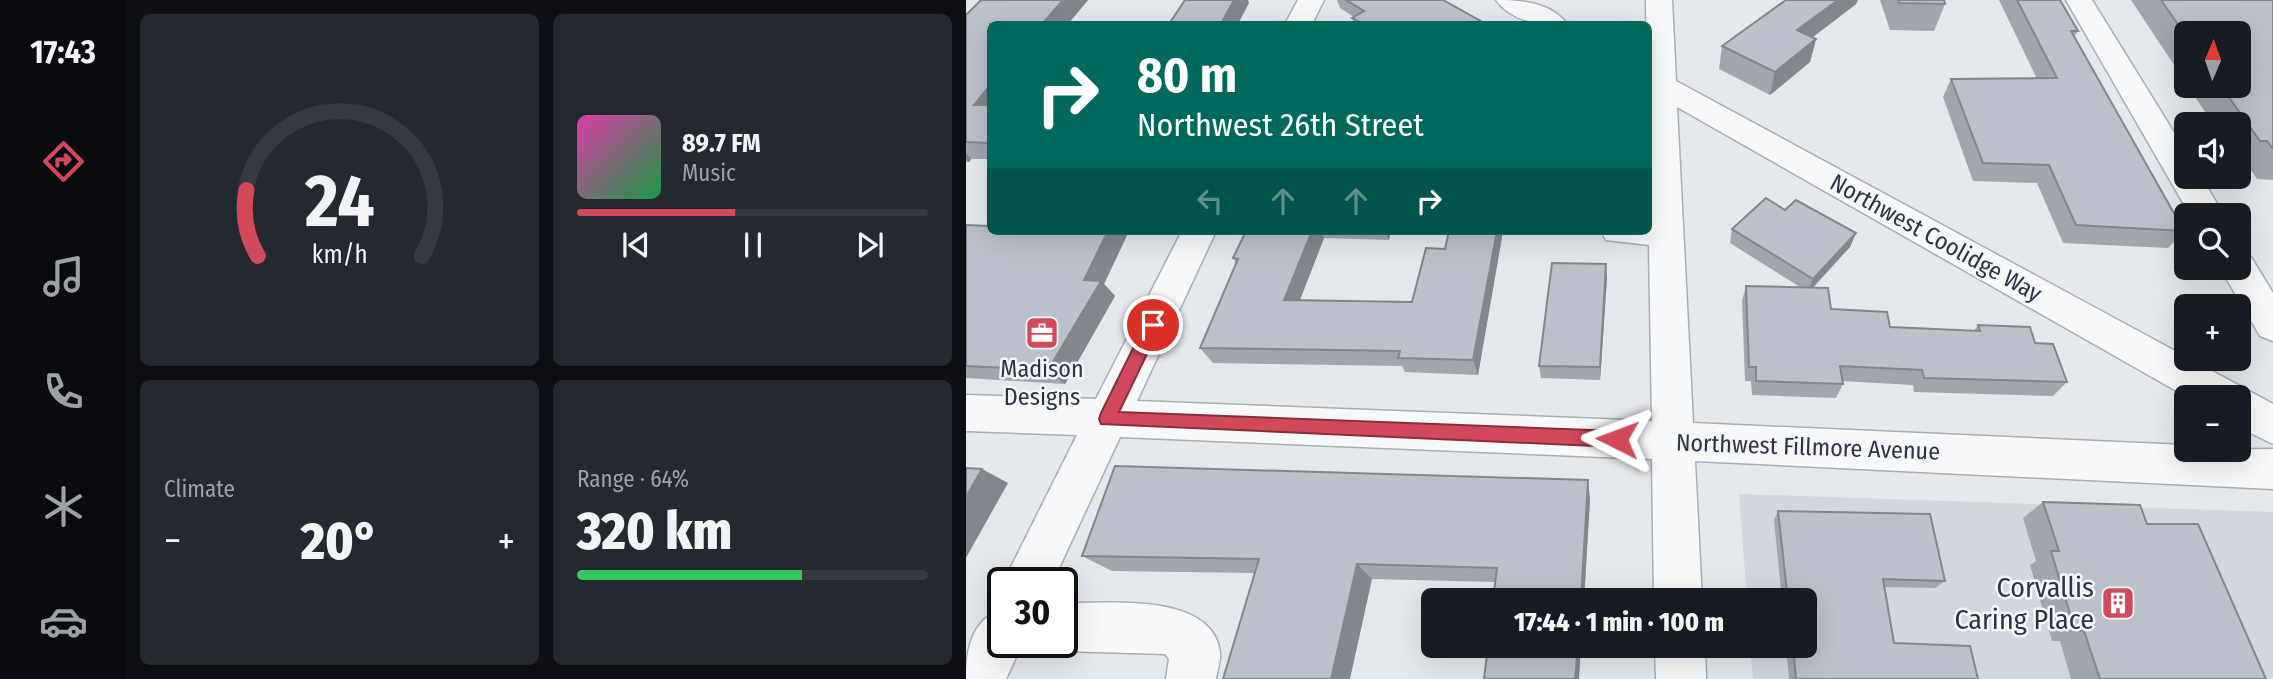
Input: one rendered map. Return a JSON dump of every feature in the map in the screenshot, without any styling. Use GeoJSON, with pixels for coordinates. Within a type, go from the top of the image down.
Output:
{"type":"FeatureCollection","features":[{"type":"Feature","properties":{"kind":"street"},"geometry":{"type":"LineString","coordinates":[[1300,21],[1311,0]]}},
{"type":"Feature","properties":{"kind":"street"},"geometry":{"type":"LineString","coordinates":[[1509,0],[1547,21]]}},
{"type":"Feature","properties":{"kind":"street"},"geometry":{"type":"LineString","coordinates":[[1659,0],[1654,81],[1664,233],[1678,588]]}},
{"type":"Feature","properties":{"kind":"street"},"geometry":{"type":"LineString","coordinates":[[2079,0],[2200,203]]}},
{"type":"Feature","properties":{"kind":"street","name":"Northwest Coolidge Way"},"geometry":{"type":"LineString","coordinates":[[1654,81],[2201,385]]}},
{"type":"Feature","properties":{"kind":"street"},"geometry":{"type":"LineString","coordinates":[[1652,232],[1664,233]]}},
{"type":"Feature","properties":{"kind":"street"},"geometry":{"type":"LineString","coordinates":[[1035,567],[1197,235]]}},
{"type":"Feature","properties":{"kind":"street"},"geometry":{"type":"LineString","coordinates":[[2246,280],[2273,325]]}},
{"type":"Feature","properties":{"kind":"street","name":"Northwest Fillmore Avenue"},"geometry":{"type":"LineString","coordinates":[[966,413],[2273,469]]}},
{"type":"Feature","properties":{"kind":"street"},"geometry":{"type":"LineString","coordinates":[[2251,413],[2273,425]]}},
{"type":"Feature","properties":{"kind":"street"},"geometry":{"type":"LineString","coordinates":[[1078,627],[1166,630],[1181,635],[1195,652],[1191,679]]}},
{"type":"Feature","properties":{"kind":"street"},"geometry":{"type":"LineString","coordinates":[[979,679],[990,658]]}},
{"type":"Feature","properties":{"kind":"street"},"geometry":{"type":"LineString","coordinates":[[1680,658],[1681,679]]}},
{"type":"Feature","properties":{"kind":"shaded area"},"geometry":{"type":"Polygon","coordinates":[[[1739,494],[2273,512],[2273,679],[1753,679],[1751,658],[1817,658],[1817,588],[1746,588],[1739,494]]]}},
{"type":"Feature","properties":{"kind":"building"},"geometry":{"type":"Polygon","coordinates":[[[981,0],[1063,0],[1045,21],[987,21],[987,89],[974,105],[987,105],[987,143],[966,142],[966,15],[981,0]]]}},
{"type":"Feature","properties":{"kind":"building"},"geometry":{"type":"Polygon","coordinates":[[[1185,0],[1234,0],[1223,21],[1171,21],[1185,0]]]}},
{"type":"Feature","properties":{"kind":"building"},"geometry":{"type":"Polygon","coordinates":[[[1346,0],[1443,0],[1481,21],[1358,21],[1352,18],[1364,11],[1346,0]]]}},
{"type":"Feature","properties":{"kind":"building"},"geometry":{"type":"Polygon","coordinates":[[[1786,0],[1838,0],[1797,30],[1816,39],[1775,72],[1722,46],[1786,0]]]}},
{"type":"Feature","properties":{"kind":"building"},"geometry":{"type":"Polygon","coordinates":[[[1898,0],[1944,0],[1945,4],[1899,3],[1898,0]]]}},
{"type":"Feature","properties":{"kind":"building"},"geometry":{"type":"Polygon","coordinates":[[[2017,0],[2060,0],[2078,31],[2071,31],[2174,213],[2174,230],[2076,225],[2049,165],[1983,163],[1951,79],[2057,78],[2017,0]]]}},
{"type":"Feature","properties":{"kind":"building"},"geometry":{"type":"Polygon","coordinates":[[[2161,0],[2273,0],[2273,149],[2267,141],[2260,141],[2251,128],[2251,112],[2239,112],[2230,98],[2251,98],[2251,21],[2176,21],[2161,0]]]}},
{"type":"Feature","properties":{"kind":"building"},"geometry":{"type":"Polygon","coordinates":[[[1766,198],[1785,210],[1796,200],[1856,233],[1813,279],[1732,229],[1766,198]]]}},
{"type":"Feature","properties":{"kind":"building"},"geometry":{"type":"Polygon","coordinates":[[[966,225],[987,226],[987,235],[1106,235],[1084,280],[1101,281],[1048,370],[966,366],[966,225]]]}},
{"type":"Feature","properties":{"kind":"building"},"geometry":{"type":"Polygon","coordinates":[[[1244,235],[1310,235],[1284,300],[1412,302],[1426,248],[1445,249],[1448,235],[1496,235],[1473,360],[1398,358],[1400,351],[1200,348],[1238,259],[1233,258],[1244,235]]]}},
{"type":"Feature","properties":{"kind":"building"},"geometry":{"type":"Polygon","coordinates":[[[1552,263],[1606,264],[1600,367],[1539,366],[1552,263]]]}},
{"type":"Feature","properties":{"kind":"building"},"geometry":{"type":"Polygon","coordinates":[[[1746,286],[1828,288],[1831,309],[1887,312],[1890,327],[1980,331],[1978,325],[2030,327],[2035,343],[2053,344],[2067,382],[1924,378],[1922,370],[1840,366],[1843,384],[1756,381],[1756,367],[1749,367],[1746,286]]]}},
{"type":"Feature","properties":{"kind":"building"},"geometry":{"type":"Polygon","coordinates":[[[1115,466],[1588,480],[1582,588],[1494,588],[1497,568],[1357,564],[1331,679],[1223,679],[1259,559],[1082,556],[1115,466]]]}},
{"type":"Feature","properties":{"kind":"building"},"geometry":{"type":"Polygon","coordinates":[[[966,468],[982,469],[966,497],[966,468]]]}},
{"type":"Feature","properties":{"kind":"building","name":"Corvallis Caring Place"},"geometry":{"type":"Polygon","coordinates":[[[2043,502],[2140,505],[2147,524],[2198,524],[2266,679],[2100,679],[2084,631],[2075,630],[2051,551],[2059,551],[2043,502]]]}},
{"type":"Feature","properties":{"kind":"building"},"geometry":{"type":"Polygon","coordinates":[[[1778,511],[1930,514],[1945,581],[1883,579],[1894,643],[1970,646],[1978,679],[1796,679],[1794,658],[1817,658],[1817,588],[1787,588],[1778,511]]]}},
{"type":"Feature","properties":{"kind":"building"},"geometry":{"type":"Polygon","coordinates":[[[1487,658],[1577,658],[1575,679],[1484,679],[1487,658]]]}},
{"type":"Feature","properties":{"kind":"place","name":"Madison Designs"},"geometry":{"type":"Point","coordinates":[1042,333]}},
{"type":"Feature","properties":{"kind":"place","name":"Corvallis Caring Place"},"geometry":{"type":"Point","coordinates":[2118,603]}},
{"type":"Feature","properties":{"kind":"route"},"geometry":{"type":"LineString","coordinates":[[1153,325],[1107,419],[1424,429],[1617,439]]}}]}
